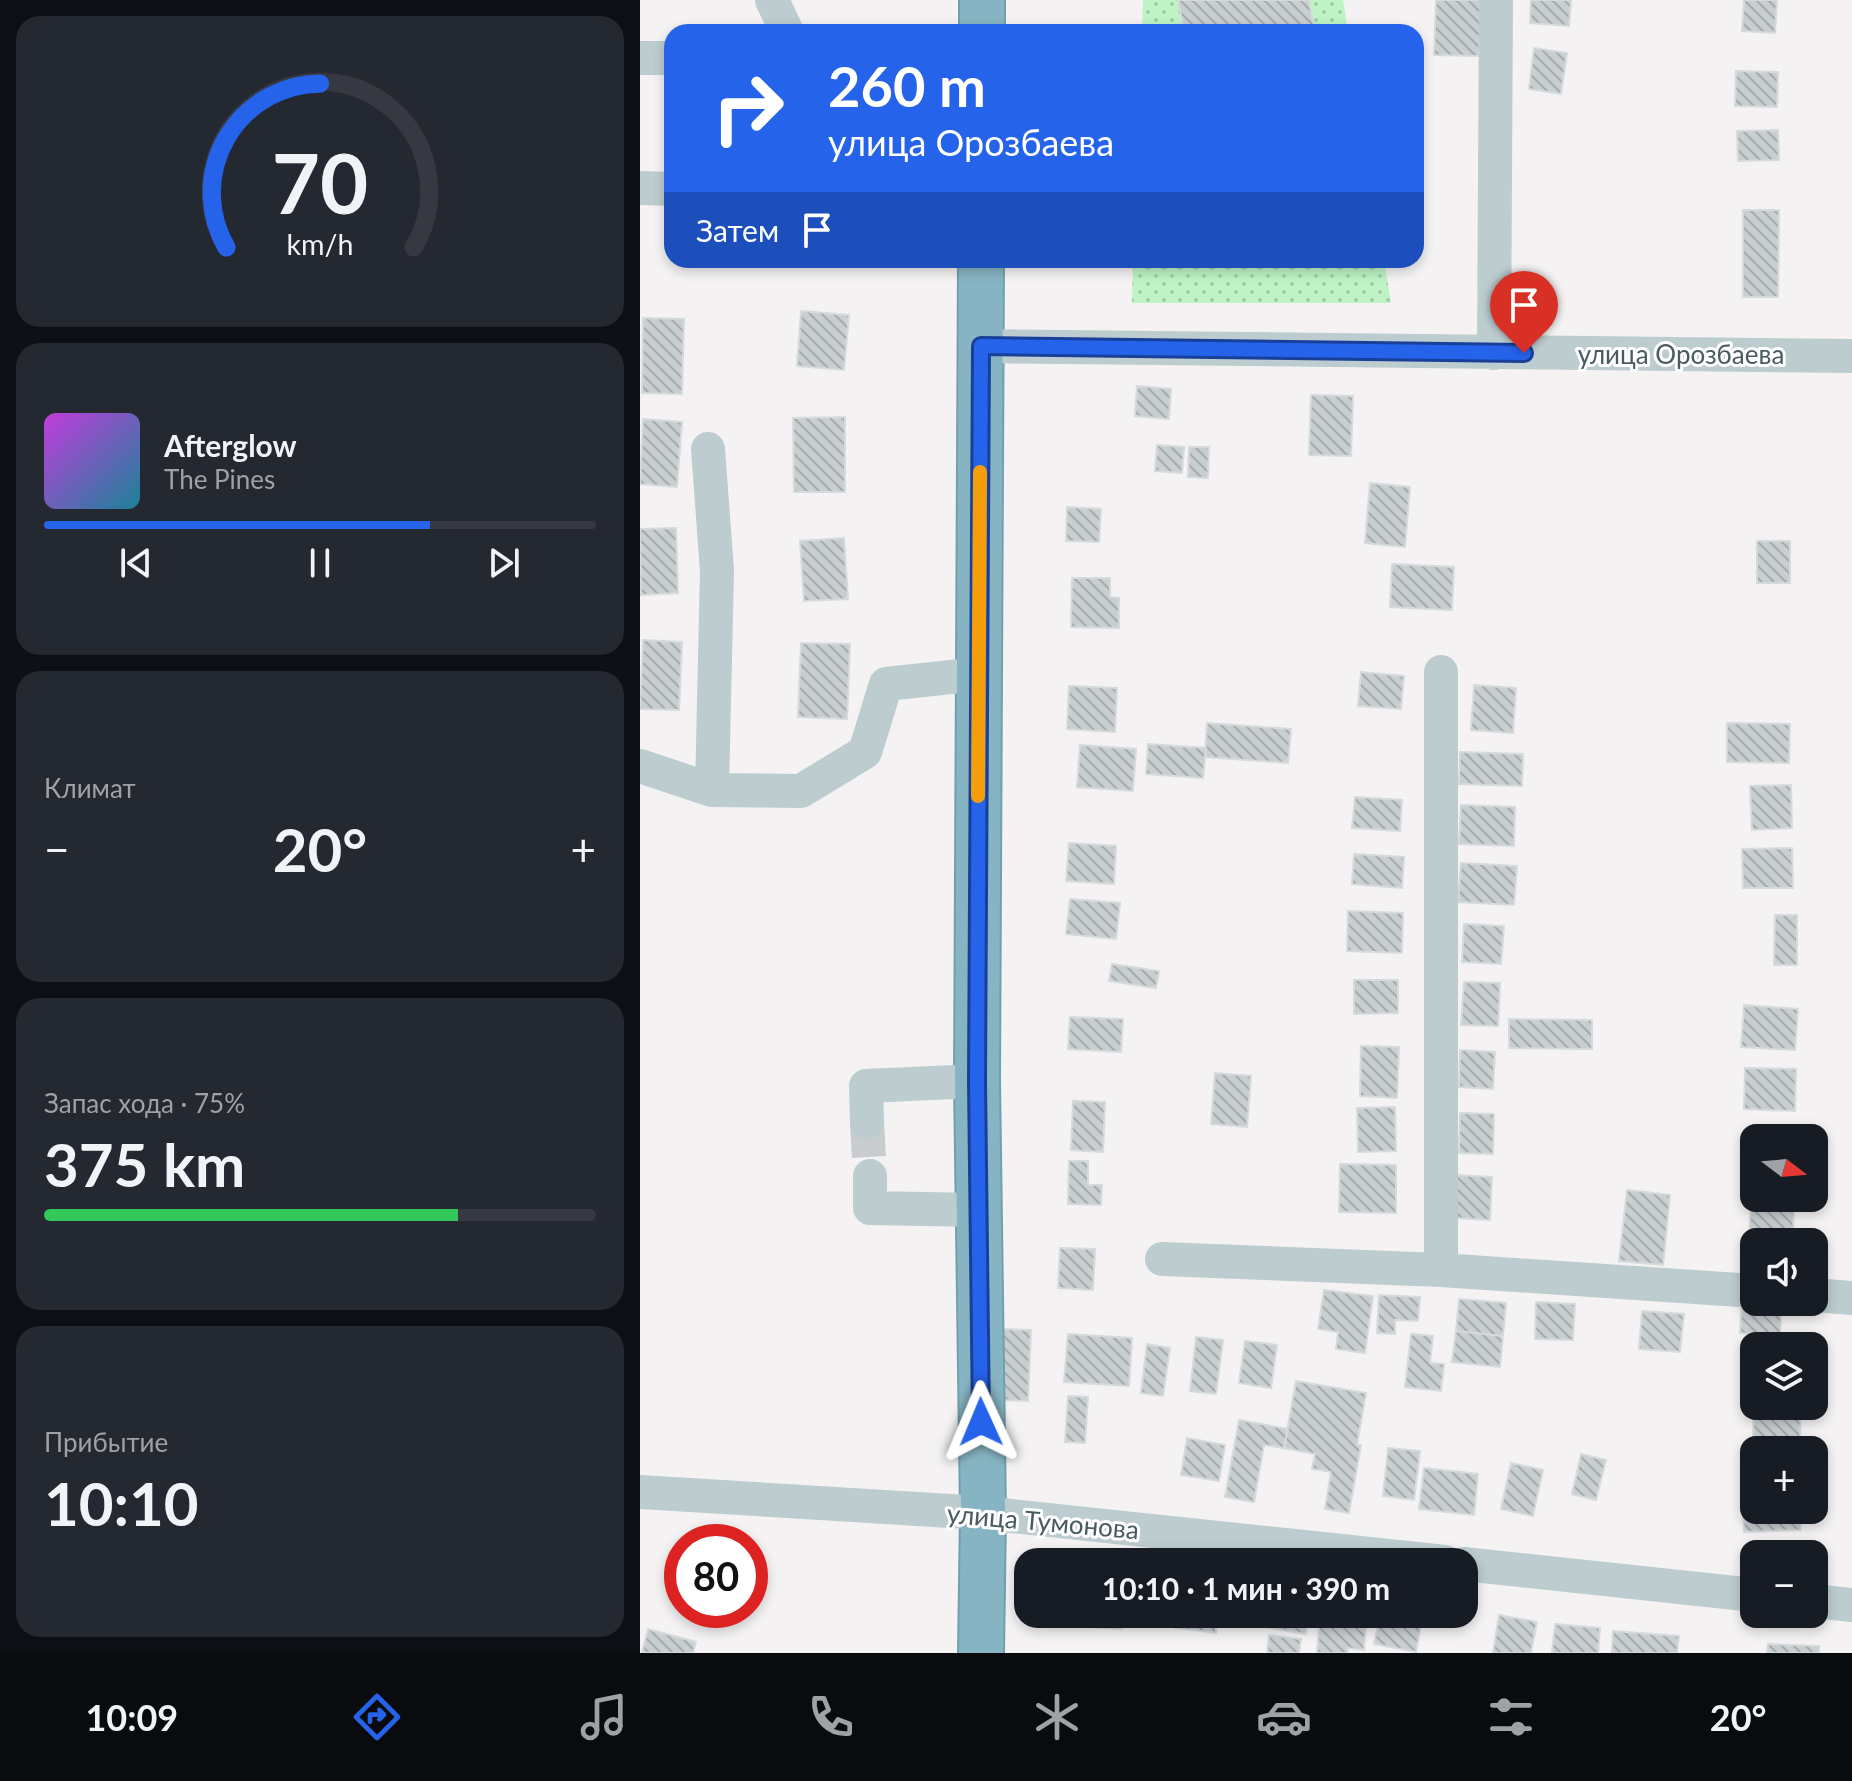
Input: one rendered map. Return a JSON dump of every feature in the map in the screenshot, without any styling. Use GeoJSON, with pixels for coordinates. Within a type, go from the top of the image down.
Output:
{"type":"FeatureCollection","features":[{"type":"Feature","properties":{"kind":"highway"},"geometry":{"type":"LineString","coordinates":[[982,0],[982,24]]}},
{"type":"Feature","properties":{"kind":"highway"},"geometry":{"type":"LineString","coordinates":[[981,268],[977,1081],[983,1513],[981,1653]]}},
{"type":"Feature","properties":{"kind":"street"},"geometry":{"type":"LineString","coordinates":[[772,0],[783,24]]}},
{"type":"Feature","properties":{"kind":"street"},"geometry":{"type":"LineString","coordinates":[[1494,353],[1496,0]]}},
{"type":"Feature","properties":{"kind":"street"},"geometry":{"type":"LineString","coordinates":[[640,58],[664,58]]}},
{"type":"Feature","properties":{"kind":"street"},"geometry":{"type":"LineString","coordinates":[[640,188],[664,189]]}},
{"type":"Feature","properties":{"kind":"street","name":"улица Орозбаева"},"geometry":{"type":"LineString","coordinates":[[981,346],[1852,356]]}},
{"type":"Feature","properties":{"kind":"street"},"geometry":{"type":"LineString","coordinates":[[708,449],[717,571],[712,790]]}},
{"type":"Feature","properties":{"kind":"street"},"geometry":{"type":"LineString","coordinates":[[1441,672],[1441,1270]]}},
{"type":"Feature","properties":{"kind":"street"},"geometry":{"type":"LineString","coordinates":[[640,766],[712,790],[801,791],[865,752],[886,684],[979,674]]}},
{"type":"Feature","properties":{"kind":"street"},"geometry":{"type":"LineString","coordinates":[[867,1123],[866,1086],[977,1081]]}},
{"type":"Feature","properties":{"kind":"street"},"geometry":{"type":"LineString","coordinates":[[870,1176],[870,1208],[978,1210]]}},
{"type":"Feature","properties":{"kind":"street"},"geometry":{"type":"LineString","coordinates":[[1162,1259],[1441,1270],[1740,1290]]}},
{"type":"Feature","properties":{"kind":"street"},"geometry":{"type":"LineString","coordinates":[[1828,1296],[1852,1298]]}},
{"type":"Feature","properties":{"kind":"street","name":"улица Тумонова"},"geometry":{"type":"LineString","coordinates":[[640,1492],[983,1513],[1313,1548]]}},
{"type":"Feature","properties":{"kind":"street"},"geometry":{"type":"LineString","coordinates":[[1478,1565],[1740,1594]]}},
{"type":"Feature","properties":{"kind":"street"},"geometry":{"type":"LineString","coordinates":[[1828,1602],[1852,1605]]}},
{"type":"Feature","properties":{"kind":"green space"},"geometry":{"type":"Polygon","coordinates":[[[1143,0],[1343,0],[1347,24],[1142,24],[1143,0]]]}},
{"type":"Feature","properties":{"kind":"green space"},"geometry":{"type":"Polygon","coordinates":[[[1133,268],[1385,268],[1391,303],[1132,303],[1133,268]]]}},
{"type":"Feature","properties":{"kind":"building"},"geometry":{"type":"Polygon","coordinates":[[[1178,0],[1309,0],[1314,24],[1182,24],[1178,0]]]}},
{"type":"Feature","properties":{"kind":"building"},"geometry":{"type":"Polygon","coordinates":[[[1436,0],[1481,0],[1479,56],[1434,55],[1436,0]]]}},
{"type":"Feature","properties":{"kind":"building"},"geometry":{"type":"Polygon","coordinates":[[[1531,0],[1571,0],[1569,26],[1530,23],[1531,0]]]}},
{"type":"Feature","properties":{"kind":"building"},"geometry":{"type":"Polygon","coordinates":[[[1744,0],[1777,0],[1775,33],[1742,31],[1744,0]]]}},
{"type":"Feature","properties":{"kind":"building"},"geometry":{"type":"Polygon","coordinates":[[[1534,48],[1567,53],[1561,94],[1529,89],[1534,48]]]}},
{"type":"Feature","properties":{"kind":"building"},"geometry":{"type":"Polygon","coordinates":[[[1736,71],[1778,72],[1777,107],[1735,106],[1736,71]]]}},
{"type":"Feature","properties":{"kind":"building"},"geometry":{"type":"Polygon","coordinates":[[[1778,130],[1779,160],[1738,161],[1737,131],[1778,130]]]}},
{"type":"Feature","properties":{"kind":"building"},"geometry":{"type":"Polygon","coordinates":[[[1743,210],[1779,210],[1778,297],[1743,297],[1743,210]]]}},
{"type":"Feature","properties":{"kind":"building"},"geometry":{"type":"Polygon","coordinates":[[[801,311],[849,315],[844,370],[797,366],[801,311]]]}},
{"type":"Feature","properties":{"kind":"building"},"geometry":{"type":"Polygon","coordinates":[[[643,318],[684,319],[682,394],[642,393],[643,318]]]}},
{"type":"Feature","properties":{"kind":"building"},"geometry":{"type":"Polygon","coordinates":[[[1137,386],[1171,389],[1169,419],[1135,416],[1137,386]]]}},
{"type":"Feature","properties":{"kind":"building"},"geometry":{"type":"Polygon","coordinates":[[[1311,395],[1353,396],[1351,456],[1309,455],[1311,395]]]}},
{"type":"Feature","properties":{"kind":"building"},"geometry":{"type":"Polygon","coordinates":[[[845,417],[845,492],[794,492],[793,418],[845,417]]]}},
{"type":"Feature","properties":{"kind":"building"},"geometry":{"type":"Polygon","coordinates":[[[643,419],[682,422],[677,487],[640,484],[643,419]]]}},
{"type":"Feature","properties":{"kind":"building"},"geometry":{"type":"Polygon","coordinates":[[[1157,445],[1184,447],[1182,473],[1155,471],[1157,445]]]}},
{"type":"Feature","properties":{"kind":"building"},"geometry":{"type":"Polygon","coordinates":[[[1189,447],[1209,447],[1208,478],[1188,477],[1189,447]]]}},
{"type":"Feature","properties":{"kind":"building"},"geometry":{"type":"Polygon","coordinates":[[[1370,483],[1410,487],[1405,547],[1365,543],[1370,483]]]}},
{"type":"Feature","properties":{"kind":"building"},"geometry":{"type":"Polygon","coordinates":[[[1067,507],[1101,509],[1099,542],[1066,541],[1067,507]]]}},
{"type":"Feature","properties":{"kind":"building"},"geometry":{"type":"Polygon","coordinates":[[[676,528],[678,593],[641,595],[640,529],[676,528]]]}},
{"type":"Feature","properties":{"kind":"building"},"geometry":{"type":"Polygon","coordinates":[[[844,538],[848,599],[804,601],[800,541],[844,538]]]}},
{"type":"Feature","properties":{"kind":"building"},"geometry":{"type":"Polygon","coordinates":[[[1757,541],[1790,541],[1790,583],[1757,583],[1757,541]]]}},
{"type":"Feature","properties":{"kind":"building"},"geometry":{"type":"Polygon","coordinates":[[[1392,564],[1454,567],[1452,610],[1390,607],[1392,564]]]}},
{"type":"Feature","properties":{"kind":"building"},"geometry":{"type":"Polygon","coordinates":[[[1072,578],[1110,578],[1110,597],[1119,598],[1119,628],[1071,627],[1072,578]]]}},
{"type":"Feature","properties":{"kind":"building"},"geometry":{"type":"Polygon","coordinates":[[[643,640],[682,642],[679,710],[640,709],[643,640]]]}},
{"type":"Feature","properties":{"kind":"building"},"geometry":{"type":"Polygon","coordinates":[[[801,643],[850,644],[847,719],[798,717],[801,643]]]}},
{"type":"Feature","properties":{"kind":"building"},"geometry":{"type":"Polygon","coordinates":[[[1361,672],[1404,676],[1401,709],[1358,706],[1361,672]]]}},
{"type":"Feature","properties":{"kind":"building"},"geometry":{"type":"Polygon","coordinates":[[[1474,685],[1516,688],[1513,733],[1471,730],[1474,685]]]}},
{"type":"Feature","properties":{"kind":"building"},"geometry":{"type":"Polygon","coordinates":[[[1069,686],[1117,688],[1115,732],[1067,729],[1069,686]]]}},
{"type":"Feature","properties":{"kind":"building"},"geometry":{"type":"Polygon","coordinates":[[[1207,723],[1291,729],[1288,763],[1205,757],[1207,723]]]}},
{"type":"Feature","properties":{"kind":"building"},"geometry":{"type":"Polygon","coordinates":[[[1727,723],[1790,724],[1789,763],[1727,762],[1727,723]]]}},
{"type":"Feature","properties":{"kind":"building"},"geometry":{"type":"Polygon","coordinates":[[[1148,744],[1206,748],[1203,778],[1146,774],[1148,744]]]}},
{"type":"Feature","properties":{"kind":"building"},"geometry":{"type":"Polygon","coordinates":[[[1080,745],[1136,749],[1133,791],[1077,787],[1080,745]]]}},
{"type":"Feature","properties":{"kind":"building"},"geometry":{"type":"Polygon","coordinates":[[[1460,752],[1523,754],[1522,786],[1459,784],[1460,752]]]}},
{"type":"Feature","properties":{"kind":"building"},"geometry":{"type":"Polygon","coordinates":[[[1791,785],[1792,828],[1752,830],[1750,786],[1791,785]]]}},
{"type":"Feature","properties":{"kind":"building"},"geometry":{"type":"Polygon","coordinates":[[[1355,797],[1402,800],[1400,831],[1352,828],[1355,797]]]}},
{"type":"Feature","properties":{"kind":"building"},"geometry":{"type":"Polygon","coordinates":[[[1461,805],[1515,807],[1514,846],[1459,844],[1461,805]]]}},
{"type":"Feature","properties":{"kind":"building"},"geometry":{"type":"Polygon","coordinates":[[[1069,843],[1116,846],[1114,884],[1066,881],[1069,843]]]}},
{"type":"Feature","properties":{"kind":"building"},"geometry":{"type":"Polygon","coordinates":[[[1792,848],[1793,888],[1743,888],[1742,849],[1792,848]]]}},
{"type":"Feature","properties":{"kind":"building"},"geometry":{"type":"Polygon","coordinates":[[[1354,854],[1404,857],[1402,888],[1352,884],[1354,854]]]}},
{"type":"Feature","properties":{"kind":"building"},"geometry":{"type":"Polygon","coordinates":[[[1461,863],[1517,866],[1514,905],[1458,902],[1461,863]]]}},
{"type":"Feature","properties":{"kind":"building"},"geometry":{"type":"Polygon","coordinates":[[[1070,899],[1120,903],[1116,939],[1066,934],[1070,899]]]}},
{"type":"Feature","properties":{"kind":"building"},"geometry":{"type":"Polygon","coordinates":[[[1348,911],[1403,913],[1402,953],[1347,951],[1348,911]]]}},
{"type":"Feature","properties":{"kind":"building"},"geometry":{"type":"Polygon","coordinates":[[[1775,915],[1797,915],[1797,965],[1774,965],[1775,915]]]}},
{"type":"Feature","properties":{"kind":"building"},"geometry":{"type":"Polygon","coordinates":[[[1464,924],[1504,926],[1501,964],[1462,962],[1464,924]]]}},
{"type":"Feature","properties":{"kind":"building"},"geometry":{"type":"Polygon","coordinates":[[[1112,964],[1159,971],[1156,988],[1109,981],[1112,964]]]}},
{"type":"Feature","properties":{"kind":"building"},"geometry":{"type":"Polygon","coordinates":[[[1354,980],[1398,980],[1398,1013],[1354,1014],[1354,980]]]}},
{"type":"Feature","properties":{"kind":"building"},"geometry":{"type":"Polygon","coordinates":[[[1464,982],[1500,983],[1498,1026],[1461,1025],[1464,982]]]}},
{"type":"Feature","properties":{"kind":"building"},"geometry":{"type":"Polygon","coordinates":[[[1744,1005],[1798,1009],[1795,1050],[1741,1047],[1744,1005]]]}},
{"type":"Feature","properties":{"kind":"building"},"geometry":{"type":"Polygon","coordinates":[[[1070,1017],[1123,1019],[1121,1052],[1068,1049],[1070,1017]]]}},
{"type":"Feature","properties":{"kind":"building"},"geometry":{"type":"Polygon","coordinates":[[[1509,1019],[1592,1020],[1592,1049],[1509,1048],[1509,1019]]]}},
{"type":"Feature","properties":{"kind":"building"},"geometry":{"type":"Polygon","coordinates":[[[1361,1046],[1399,1047],[1397,1098],[1360,1096],[1361,1046]]]}},
{"type":"Feature","properties":{"kind":"building"},"geometry":{"type":"Polygon","coordinates":[[[1460,1050],[1495,1052],[1493,1089],[1459,1087],[1460,1050]]]}},
{"type":"Feature","properties":{"kind":"building"},"geometry":{"type":"Polygon","coordinates":[[[1745,1068],[1796,1069],[1795,1111],[1744,1109],[1745,1068]]]}},
{"type":"Feature","properties":{"kind":"building"},"geometry":{"type":"Polygon","coordinates":[[[1215,1073],[1251,1076],[1247,1127],[1211,1124],[1215,1073]]]}},
{"type":"Feature","properties":{"kind":"building"},"geometry":{"type":"Polygon","coordinates":[[[1073,1101],[1105,1102],[1103,1152],[1071,1150],[1073,1101]]]}},
{"type":"Feature","properties":{"kind":"building"},"geometry":{"type":"Polygon","coordinates":[[[1395,1107],[1396,1151],[1358,1152],[1357,1108],[1395,1107]]]}},
{"type":"Feature","properties":{"kind":"building"},"geometry":{"type":"Polygon","coordinates":[[[1460,1113],[1494,1114],[1493,1154],[1459,1153],[1460,1113]]]}},
{"type":"Feature","properties":{"kind":"building"},"geometry":{"type":"Polygon","coordinates":[[[1069,1161],[1088,1161],[1088,1185],[1102,1185],[1101,1205],[1068,1204],[1069,1161]]]}},
{"type":"Feature","properties":{"kind":"building"},"geometry":{"type":"Polygon","coordinates":[[[1340,1164],[1396,1165],[1396,1213],[1339,1212],[1340,1164]]]}},
{"type":"Feature","properties":{"kind":"building"},"geometry":{"type":"Polygon","coordinates":[[[1456,1175],[1492,1177],[1490,1220],[1454,1218],[1456,1175]]]}},
{"type":"Feature","properties":{"kind":"building"},"geometry":{"type":"Polygon","coordinates":[[[1627,1190],[1670,1195],[1663,1265],[1619,1261],[1627,1190]]]}},
{"type":"Feature","properties":{"kind":"building"},"geometry":{"type":"Polygon","coordinates":[[[1750,1212],[1794,1212],[1793,1228],[1749,1228],[1750,1212]]]}},
{"type":"Feature","properties":{"kind":"building"},"geometry":{"type":"Polygon","coordinates":[[[1060,1248],[1095,1249],[1093,1290],[1058,1288],[1060,1248]]]}},
{"type":"Feature","properties":{"kind":"building"},"geometry":{"type":"Polygon","coordinates":[[[1324,1290],[1373,1296],[1365,1353],[1336,1349],[1338,1332],[1318,1329],[1324,1290]]]}},
{"type":"Feature","properties":{"kind":"building"},"geometry":{"type":"Polygon","coordinates":[[[1379,1295],[1420,1297],[1418,1321],[1395,1320],[1395,1334],[1377,1333],[1379,1295]]]}},
{"type":"Feature","properties":{"kind":"building"},"geometry":{"type":"Polygon","coordinates":[[[1459,1299],[1506,1303],[1503,1336],[1456,1331],[1459,1299]]]}},
{"type":"Feature","properties":{"kind":"building"},"geometry":{"type":"Polygon","coordinates":[[[1536,1302],[1575,1304],[1573,1340],[1535,1339],[1536,1302]]]}},
{"type":"Feature","properties":{"kind":"building"},"geometry":{"type":"Polygon","coordinates":[[[1642,1311],[1684,1314],[1680,1352],[1639,1349],[1642,1311]]]}},
{"type":"Feature","properties":{"kind":"building"},"geometry":{"type":"Polygon","coordinates":[[[1741,1316],[1781,1316],[1780,1332],[1740,1332],[1741,1316]]]}},
{"type":"Feature","properties":{"kind":"building"},"geometry":{"type":"Polygon","coordinates":[[[1003,1329],[1031,1330],[1028,1401],[1000,1400],[1003,1329]]]}},
{"type":"Feature","properties":{"kind":"building"},"geometry":{"type":"Polygon","coordinates":[[[1456,1331],[1503,1336],[1500,1367],[1452,1362],[1456,1331]]]}},
{"type":"Feature","properties":{"kind":"building"},"geometry":{"type":"Polygon","coordinates":[[[1068,1334],[1132,1338],[1129,1386],[1064,1382],[1068,1334]]]}},
{"type":"Feature","properties":{"kind":"building"},"geometry":{"type":"Polygon","coordinates":[[[1411,1334],[1433,1336],[1430,1363],[1444,1364],[1441,1391],[1405,1387],[1411,1334]]]}},
{"type":"Feature","properties":{"kind":"building"},"geometry":{"type":"Polygon","coordinates":[[[1196,1337],[1223,1340],[1216,1394],[1190,1391],[1196,1337]]]}},
{"type":"Feature","properties":{"kind":"building"},"geometry":{"type":"Polygon","coordinates":[[[1245,1341],[1277,1345],[1271,1388],[1239,1383],[1245,1341]]]}},
{"type":"Feature","properties":{"kind":"building"},"geometry":{"type":"Polygon","coordinates":[[[1147,1344],[1170,1348],[1163,1396],[1141,1393],[1147,1344]]]}},
{"type":"Feature","properties":{"kind":"building"},"geometry":{"type":"Polygon","coordinates":[[[1296,1381],[1366,1393],[1349,1513],[1325,1509],[1331,1472],[1312,1469],[1315,1454],[1284,1448],[1296,1381]]]}},
{"type":"Feature","properties":{"kind":"building"},"geometry":{"type":"Polygon","coordinates":[[[1068,1396],[1088,1397],[1085,1443],[1065,1442],[1068,1396]]]}},
{"type":"Feature","properties":{"kind":"building"},"geometry":{"type":"Polygon","coordinates":[[[1239,1420],[1288,1429],[1284,1448],[1264,1445],[1254,1502],[1225,1497],[1239,1420]]]}},
{"type":"Feature","properties":{"kind":"building"},"geometry":{"type":"Polygon","coordinates":[[[1754,1420],[1801,1420],[1800,1436],[1753,1436],[1754,1420]]]}},
{"type":"Feature","properties":{"kind":"building"},"geometry":{"type":"Polygon","coordinates":[[[1187,1438],[1225,1445],[1219,1481],[1181,1475],[1187,1438]]]}},
{"type":"Feature","properties":{"kind":"building"},"geometry":{"type":"Polygon","coordinates":[[[1388,1448],[1420,1451],[1414,1500],[1383,1496],[1388,1448]]]}},
{"type":"Feature","properties":{"kind":"building"},"geometry":{"type":"Polygon","coordinates":[[[1581,1454],[1606,1460],[1596,1500],[1572,1494],[1581,1454]]]}},
{"type":"Feature","properties":{"kind":"building"},"geometry":{"type":"Polygon","coordinates":[[[1511,1463],[1543,1470],[1533,1516],[1501,1509],[1511,1463]]]}},
{"type":"Feature","properties":{"kind":"building"},"geometry":{"type":"Polygon","coordinates":[[[1424,1468],[1478,1474],[1474,1515],[1419,1509],[1424,1468]]]}},
{"type":"Feature","properties":{"kind":"building"},"geometry":{"type":"Polygon","coordinates":[[[1744,1524],[1801,1524],[1801,1530],[1744,1532],[1744,1524]]]}},
{"type":"Feature","properties":{"kind":"building"},"geometry":{"type":"Polygon","coordinates":[[[1499,1615],[1537,1622],[1531,1653],[1493,1653],[1499,1615]]]}},
{"type":"Feature","properties":{"kind":"building"},"geometry":{"type":"Polygon","coordinates":[[[1555,1624],[1600,1628],[1598,1653],[1552,1653],[1555,1624]]]}},
{"type":"Feature","properties":{"kind":"building"},"geometry":{"type":"Polygon","coordinates":[[[1175,1628],[1217,1628],[1216,1633],[1175,1628]]]}},
{"type":"Feature","properties":{"kind":"building"},"geometry":{"type":"Polygon","coordinates":[[[1270,1628],[1307,1628],[1306,1634],[1270,1628]]]}},
{"type":"Feature","properties":{"kind":"building"},"geometry":{"type":"Polygon","coordinates":[[[1319,1628],[1366,1628],[1364,1650],[1348,1648],[1347,1653],[1317,1653],[1319,1628]]]}},
{"type":"Feature","properties":{"kind":"building"},"geometry":{"type":"Polygon","coordinates":[[[1377,1628],[1420,1628],[1416,1652],[1374,1644],[1377,1628]]]}},
{"type":"Feature","properties":{"kind":"building"},"geometry":{"type":"Polygon","coordinates":[[[648,1629],[696,1642],[693,1653],[642,1653],[648,1629]]]}},
{"type":"Feature","properties":{"kind":"building"},"geometry":{"type":"Polygon","coordinates":[[[1613,1631],[1679,1636],[1677,1653],[1612,1653],[1613,1631]]]}},
{"type":"Feature","properties":{"kind":"building"},"geometry":{"type":"Polygon","coordinates":[[[1269,1635],[1301,1639],[1299,1653],[1267,1653],[1269,1635]]]}},
{"type":"Feature","properties":{"kind":"building"},"geometry":{"type":"Polygon","coordinates":[[[1768,1644],[1819,1646],[1819,1653],[1767,1653],[1768,1644]]]}},
{"type":"Feature","properties":{"kind":"tunnel"},"geometry":{"type":"LineString","coordinates":[[867,1123],[870,1176]]}},
{"type":"Feature","properties":{"kind":"slow traffic"},"geometry":{"type":"LineString","coordinates":[[978,796],[980,472]]}},
{"type":"Feature","properties":{"kind":"route"},"geometry":{"type":"LineString","coordinates":[[981,1422],[977,1081],[981,346],[1524,353]]}}]}
